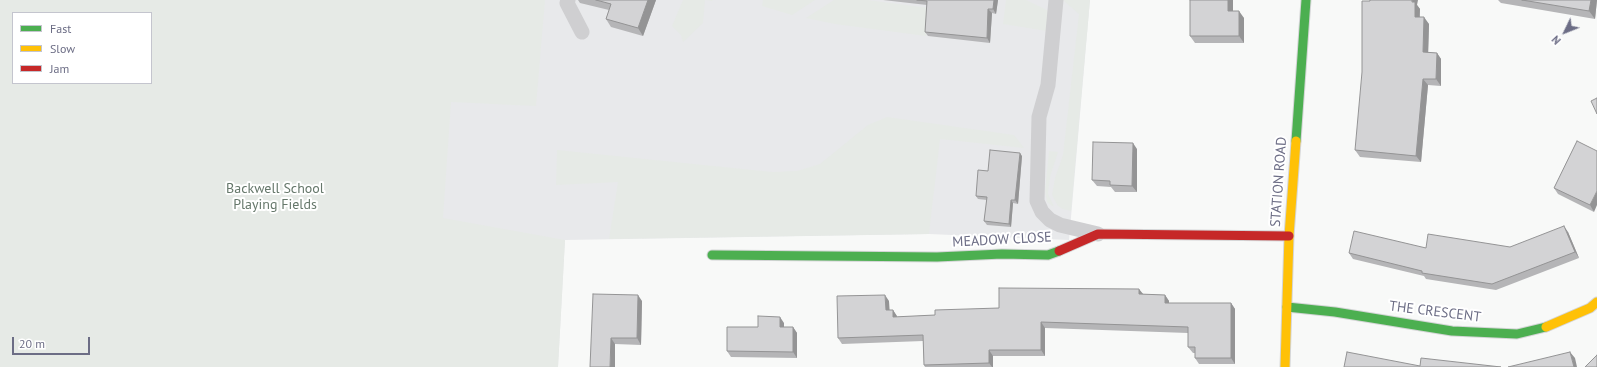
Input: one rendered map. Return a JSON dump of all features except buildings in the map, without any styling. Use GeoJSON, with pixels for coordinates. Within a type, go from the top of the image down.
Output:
{"type":"FeatureCollection","features":[{"type":"Feature","properties":{"kind":"street","name":"STATION ROAD"},"geometry":{"type":"LineString","coordinates":[[1285,367],[1289,236],[1306,0]]}},
{"type":"Feature","properties":{"kind":"street","name":"MEADOW CLOSE"},"geometry":{"type":"LineString","coordinates":[[712,255],[937,257],[1002,254],[1048,254],[1070,248],[1098,234],[1289,236]]}},
{"type":"Feature","properties":{"kind":"street","name":"THE CRESCENT"},"geometry":{"type":"LineString","coordinates":[[1287,308],[1335,312],[1452,331],[1517,334],[1553,326],[1590,308],[1597,302]]}},
{"type":"Feature","properties":{"kind":"lane"},"geometry":{"type":"LineString","coordinates":[[568,0],[567,3],[582,32]]}},
{"type":"Feature","properties":{"kind":"lane"},"geometry":{"type":"LineString","coordinates":[[1056,0],[1048,85],[1039,117],[1037,201],[1042,212],[1050,220],[1060,225],[1098,234]]}},
{"type":"Feature","properties":{"kind":"shaded area"},"geometry":{"type":"Polygon","coordinates":[[[0,0],[1090,0],[1069,240],[929,234],[565,240],[558,367],[0,367],[0,0]]]}},
{"type":"Feature","properties":{"kind":"green space","name":"Backwell School Playing Fields"},"geometry":{"type":"Polygon","coordinates":[[[0,0],[545,0],[536,106],[451,102],[443,218],[565,240],[558,367],[0,367],[0,0]]]}},
{"type":"Feature","properties":{"kind":"green space"},"geometry":{"type":"Polygon","coordinates":[[[683,0],[705,0],[703,23],[683,42],[681,35],[672,26],[683,0]]]}},
{"type":"Feature","properties":{"kind":"green space"},"geometry":{"type":"Polygon","coordinates":[[[763,0],[815,0],[792,15],[762,6],[763,0]]]}},
{"type":"Feature","properties":{"kind":"green space"},"geometry":{"type":"Polygon","coordinates":[[[834,0],[867,0],[929,8],[926,36],[835,24],[806,18],[834,0]]]}},
{"type":"Feature","properties":{"kind":"green space"},"geometry":{"type":"Polygon","coordinates":[[[1006,0],[1026,0],[1049,11],[1047,31],[1003,24],[1006,0]]]}},
{"type":"Feature","properties":{"kind":"green space"},"geometry":{"type":"Polygon","coordinates":[[[1063,0],[1090,0],[1071,211],[1058,206],[1052,195],[1055,178],[1063,155],[1079,14],[1063,0]]]}},
{"type":"Feature","properties":{"kind":"green space"},"geometry":{"type":"Polygon","coordinates":[[[887,117],[1014,135],[1024,148],[940,139],[929,234],[609,239],[618,182],[556,185],[557,150],[772,172],[797,171],[820,164],[868,125],[887,117]]]}},
{"type":"Feature","properties":{"kind":"green space"},"geometry":{"type":"Polygon","coordinates":[[[1049,151],[1058,152],[1050,177],[1048,194],[1054,207],[1047,202],[1045,191],[1049,151]]]}},
{"type":"Feature","properties":{"kind":"traffic: fast"},"geometry":{"type":"LineString","coordinates":[[1296,141],[1306,0]]}},
{"type":"Feature","properties":{"kind":"traffic: fast"},"geometry":{"type":"LineString","coordinates":[[712,255],[937,257],[1002,254],[1048,255],[1059,251]]}},
{"type":"Feature","properties":{"kind":"traffic: fast"},"geometry":{"type":"LineString","coordinates":[[1287,307],[1335,312],[1452,331],[1517,334],[1546,327]]}},
{"type":"Feature","properties":{"kind":"traffic: slow"},"geometry":{"type":"LineString","coordinates":[[1285,367],[1289,236],[1296,141]]}},
{"type":"Feature","properties":{"kind":"traffic: slow"},"geometry":{"type":"LineString","coordinates":[[1546,327],[1590,308],[1597,302]]}},
{"type":"Feature","properties":{"kind":"traffic: jam"},"geometry":{"type":"LineString","coordinates":[[1059,251],[1098,234],[1289,236]]}}]}
